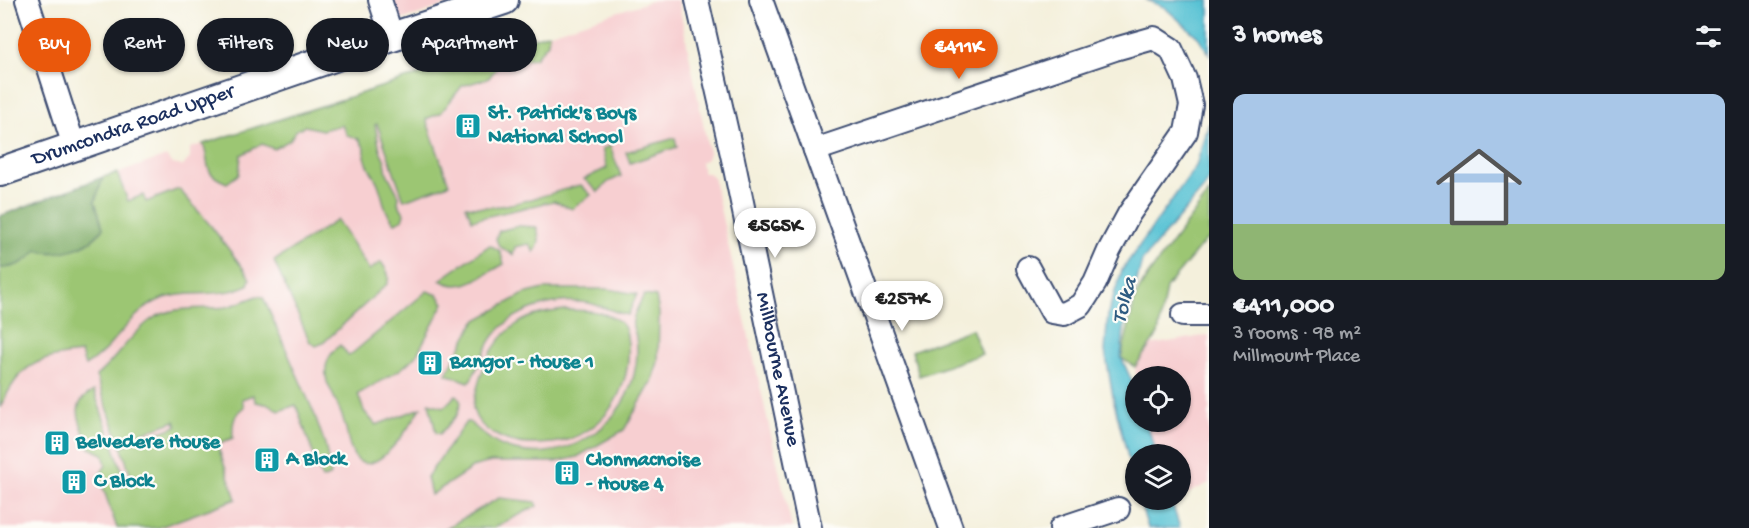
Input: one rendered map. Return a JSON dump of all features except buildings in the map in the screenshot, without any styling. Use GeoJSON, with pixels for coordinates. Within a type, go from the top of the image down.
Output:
{"type":"FeatureCollection","features":[{"type":"Feature","properties":{"kind":"main road","name":"Drumcondra Road Upper"},"geometry":{"type":"LineString","coordinates":[[0,172],[504,0]]}},
{"type":"Feature","properties":{"kind":"street"},"geometry":{"type":"LineString","coordinates":[[27,0],[74,146]]}},
{"type":"Feature","properties":{"kind":"street"},"geometry":{"type":"LineString","coordinates":[[380,0],[392,37]]}},
{"type":"Feature","properties":{"kind":"street","name":"Millbourne Avenue"},"geometry":{"type":"LineString","coordinates":[[697,0],[733,159],[810,528]]}},
{"type":"Feature","properties":{"kind":"street"},"geometry":{"type":"LineString","coordinates":[[761,0],[951,528]]}},
{"type":"Feature","properties":{"kind":"street"},"geometry":{"type":"LineString","coordinates":[[815,150],[1154,38],[1171,49],[1185,80],[1191,105],[1186,132],[1129,214],[1108,250],[1095,283],[1081,305],[1064,314],[1052,312],[1028,268]]}},
{"type":"Feature","properties":{"kind":"street"},"geometry":{"type":"LineString","coordinates":[[1183,315],[1209,315]]}},
{"type":"Feature","properties":{"kind":"street"},"geometry":{"type":"LineString","coordinates":[[1062,528],[1118,509]]}},
{"type":"Feature","properties":{"kind":"shaded area"},"geometry":{"type":"Polygon","coordinates":[[[391,0],[462,0],[401,18],[398,21],[391,0]]]}},
{"type":"Feature","properties":{"kind":"shaded area"},"geometry":{"type":"Polygon","coordinates":[[[654,0],[678,0],[709,153],[707,159],[701,162],[703,173],[708,173],[713,177],[792,528],[0,528],[0,216],[166,156],[172,164],[183,166],[190,158],[190,148],[428,72],[537,72],[537,37],[654,0]]]}},
{"type":"Feature","properties":{"kind":"shaded area"},"geometry":{"type":"Polygon","coordinates":[[[1209,335],[1209,483],[1191,492],[1191,444],[1155,444],[1150,432],[1191,432],[1191,366],[1136,366],[1150,345],[1209,335]]]}},
{"type":"Feature","properties":{"kind":"green space"},"geometry":{"type":"Polygon","coordinates":[[[549,33],[548,43],[537,56],[537,37],[549,33]]]}},
{"type":"Feature","properties":{"kind":"green space"},"geometry":{"type":"Polygon","coordinates":[[[427,72],[493,72],[489,78],[462,86],[441,113],[426,119],[449,184],[404,200],[377,124],[375,125],[387,173],[399,196],[398,203],[404,213],[402,220],[395,223],[385,208],[378,184],[367,163],[365,149],[359,139],[347,135],[342,125],[322,130],[305,126],[296,130],[290,140],[274,149],[262,144],[241,155],[239,174],[227,183],[210,172],[203,144],[427,72]]]}},
{"type":"Feature","properties":{"kind":"green space"},"geometry":{"type":"Polygon","coordinates":[[[675,138],[677,147],[630,163],[626,152],[675,138]]]}},
{"type":"Feature","properties":{"kind":"green space"},"geometry":{"type":"Polygon","coordinates":[[[610,146],[621,176],[608,182],[598,192],[584,179],[607,168],[602,149],[610,146]]]}},
{"type":"Feature","properties":{"kind":"green space"},"geometry":{"type":"Polygon","coordinates":[[[117,173],[128,201],[143,195],[146,202],[179,189],[246,272],[250,279],[248,285],[225,292],[179,295],[157,301],[137,315],[104,351],[85,366],[81,353],[51,358],[30,366],[14,382],[0,408],[0,268],[18,264],[37,250],[54,252],[73,249],[98,235],[103,228],[95,202],[103,177],[117,173]]]}},
{"type":"Feature","properties":{"kind":"green space"},"geometry":{"type":"Polygon","coordinates":[[[103,177],[95,202],[103,228],[98,235],[82,246],[54,252],[37,250],[21,263],[0,268],[0,216],[103,177]]]}},
{"type":"Feature","properties":{"kind":"green space"},"geometry":{"type":"Polygon","coordinates":[[[581,185],[591,195],[572,209],[554,201],[472,220],[466,206],[494,207],[581,185]]]}},
{"type":"Feature","properties":{"kind":"green space"},"geometry":{"type":"Polygon","coordinates":[[[1209,193],[1209,239],[1166,288],[1158,334],[1133,366],[1121,358],[1136,295],[1148,275],[1209,193]]]}},
{"type":"Feature","properties":{"kind":"green space"},"geometry":{"type":"Polygon","coordinates":[[[337,220],[369,270],[381,262],[387,272],[388,281],[323,343],[316,346],[310,342],[274,261],[337,220]]]}},
{"type":"Feature","properties":{"kind":"green space"},"geometry":{"type":"Polygon","coordinates":[[[518,226],[536,227],[539,240],[534,252],[529,244],[515,247],[513,255],[499,246],[496,239],[499,231],[518,226]]]}},
{"type":"Feature","properties":{"kind":"green space"},"geometry":{"type":"Polygon","coordinates":[[[490,245],[500,251],[504,264],[464,284],[448,284],[440,280],[490,245]]]}},
{"type":"Feature","properties":{"kind":"green space"},"geometry":{"type":"Polygon","coordinates":[[[544,289],[608,289],[637,294],[628,315],[589,303],[576,302],[549,304],[523,312],[502,327],[493,337],[469,382],[446,374],[475,321],[524,294],[544,289]]]}},
{"type":"Feature","properties":{"kind":"green space"},"geometry":{"type":"Polygon","coordinates":[[[427,291],[438,295],[444,303],[416,356],[400,370],[358,394],[364,411],[376,425],[421,408],[391,449],[372,463],[363,463],[355,457],[351,450],[343,419],[327,382],[328,361],[340,345],[349,356],[427,291]]]}},
{"type":"Feature","properties":{"kind":"green space"},"geometry":{"type":"Polygon","coordinates":[[[644,295],[656,297],[659,313],[658,362],[652,382],[624,430],[577,457],[556,462],[491,462],[475,466],[431,495],[427,477],[466,422],[497,444],[523,452],[544,452],[565,448],[584,440],[601,428],[627,395],[634,375],[637,347],[633,323],[644,295]]]}},
{"type":"Feature","properties":{"kind":"green space"},"geometry":{"type":"Polygon","coordinates":[[[257,296],[263,297],[314,413],[325,444],[331,475],[322,479],[296,405],[279,411],[270,405],[256,402],[253,395],[242,399],[244,407],[234,421],[233,438],[217,444],[236,499],[157,528],[117,528],[99,476],[106,465],[103,454],[90,448],[78,416],[80,402],[94,391],[127,484],[133,482],[121,446],[177,426],[175,421],[119,441],[96,376],[152,319],[179,310],[226,307],[257,296]]]}},
{"type":"Feature","properties":{"kind":"green space"},"geometry":{"type":"Polygon","coordinates":[[[565,310],[609,315],[624,327],[627,338],[627,370],[618,395],[604,417],[594,426],[570,439],[530,444],[504,439],[480,423],[473,407],[486,361],[502,337],[522,321],[540,314],[565,310]]]}},
{"type":"Feature","properties":{"kind":"green space"},"geometry":{"type":"Polygon","coordinates":[[[972,329],[982,354],[919,376],[912,351],[972,329]]]}},
{"type":"Feature","properties":{"kind":"green space"},"geometry":{"type":"Polygon","coordinates":[[[456,395],[461,403],[457,415],[440,434],[436,433],[429,403],[444,407],[456,395]]]}},
{"type":"Feature","properties":{"kind":"green space"},"geometry":{"type":"Polygon","coordinates":[[[499,498],[536,502],[537,506],[493,528],[446,528],[499,498]]]}},
{"type":"Feature","properties":{"kind":"water"},"geometry":{"type":"Polygon","coordinates":[[[1146,0],[1209,0],[1209,54],[1199,38],[1164,7],[1146,0]]]}},
{"type":"Feature","properties":{"kind":"water","name":"Tolka"},"geometry":{"type":"Polygon","coordinates":[[[1209,123],[1209,179],[1204,188],[1142,261],[1124,329],[1121,357],[1125,366],[1125,432],[1149,432],[1154,444],[1125,445],[1105,351],[1108,313],[1122,270],[1196,166],[1209,123]]]}},
{"type":"Feature","properties":{"kind":"water"},"geometry":{"type":"Polygon","coordinates":[[[1142,510],[1174,510],[1180,528],[1148,528],[1142,510]]]}},
{"type":"Feature","properties":{"kind":"place","name":"St. Patrick's Boys National School"},"geometry":{"type":"Point","coordinates":[468,126]}},
{"type":"Feature","properties":{"kind":"place","name":"Bangor - House 1"},"geometry":{"type":"Point","coordinates":[430,363]}},
{"type":"Feature","properties":{"kind":"place","name":"Belvedere House"},"geometry":{"type":"Point","coordinates":[57,443]}},
{"type":"Feature","properties":{"kind":"place","name":"A Block"},"geometry":{"type":"Point","coordinates":[267,460]}},
{"type":"Feature","properties":{"kind":"place","name":"Clonmacnoise - House 4"},"geometry":{"type":"Point","coordinates":[567,473]}},
{"type":"Feature","properties":{"kind":"place","name":"C Block"},"geometry":{"type":"Point","coordinates":[74,482]}}]}
